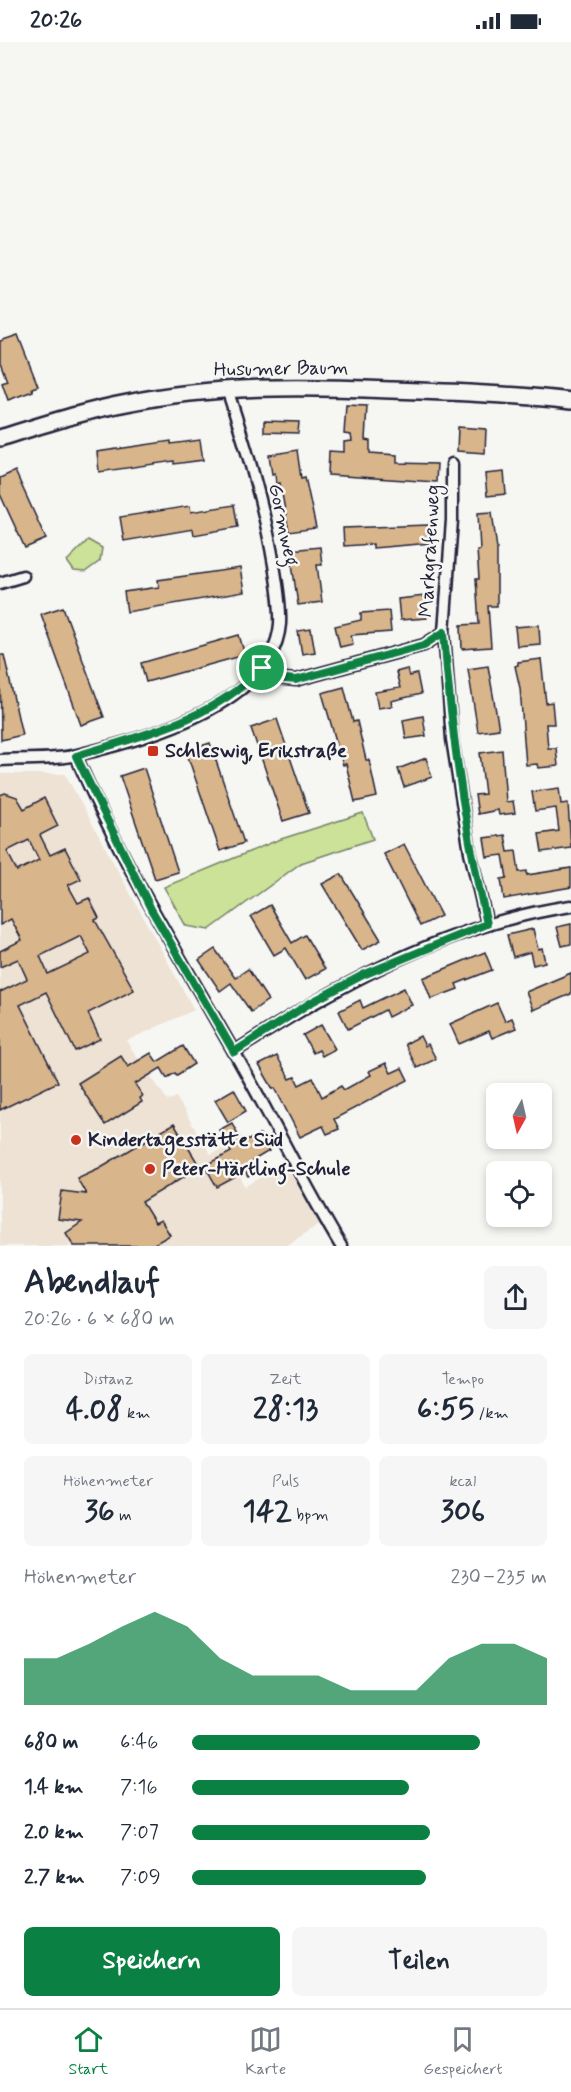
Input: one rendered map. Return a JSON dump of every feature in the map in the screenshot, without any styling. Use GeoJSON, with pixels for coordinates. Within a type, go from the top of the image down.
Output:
{"type":"FeatureCollection","features":[{"type":"Feature","properties":{"kind":"street","name":"Husumer Baum"},"geometry":{"type":"LineString","coordinates":[[0,438],[55,420],[128,402],[227,389],[293,386],[453,392],[570,401]]}},
{"type":"Feature","properties":{"kind":"street","name":"Gormweg"},"geometry":{"type":"LineString","coordinates":[[227,389],[249,455],[268,530],[278,590],[280,625],[262,668]]}},
{"type":"Feature","properties":{"kind":"street","name":"Markgrafenweg"},"geometry":{"type":"LineString","coordinates":[[452,464],[452,520],[444,632],[452,739],[470,852],[487,924]]}},
{"type":"Feature","properties":{"kind":"street"},"geometry":{"type":"LineString","coordinates":[[0,583],[23,576]]}},
{"type":"Feature","properties":{"kind":"street"},"geometry":{"type":"LineString","coordinates":[[0,760],[76,756],[199,714],[244,687],[262,668],[275,678],[296,680],[424,645],[444,632]]}},
{"type":"Feature","properties":{"kind":"street"},"geometry":{"type":"LineString","coordinates":[[76,756],[151,909],[234,1052],[286,1146],[306,1188],[341,1246]]}},
{"type":"Feature","properties":{"kind":"street"},"geometry":{"type":"LineString","coordinates":[[234,1052],[310,1003],[363,975],[487,924],[571,906]]}},
{"type":"Feature","properties":{"kind":"shaded area"},"geometry":{"type":"Polygon","coordinates":[[[0,774],[65,774],[194,1010],[126,1041],[168,1101],[176,1097],[210,1154],[225,1148],[245,1187],[285,1163],[319,1224],[286,1246],[0,1246],[0,774]]]}},
{"type":"Feature","properties":{"kind":"green space"},"geometry":{"type":"Polygon","coordinates":[[[88,540],[102,548],[100,561],[85,572],[74,571],[67,561],[88,540]]]}},
{"type":"Feature","properties":{"kind":"green space"},"geometry":{"type":"Polygon","coordinates":[[[363,813],[373,839],[301,863],[209,930],[186,926],[164,887],[278,840],[363,813]]]}},
{"type":"Feature","properties":{"kind":"building"},"geometry":{"type":"Polygon","coordinates":[[[18,335],[38,386],[32,388],[33,391],[8,400],[2,383],[7,381],[0,362],[0,341],[18,335]]]}},
{"type":"Feature","properties":{"kind":"building"},"geometry":{"type":"Polygon","coordinates":[[[346,405],[367,406],[365,440],[370,441],[370,453],[397,455],[397,463],[437,464],[436,482],[328,475],[329,451],[344,452],[344,442],[352,441],[351,435],[344,434],[346,405]]]}},
{"type":"Feature","properties":{"kind":"building"},"geometry":{"type":"Polygon","coordinates":[[[264,421],[299,422],[298,433],[264,432],[264,421]]]}},
{"type":"Feature","properties":{"kind":"building"},"geometry":{"type":"Polygon","coordinates":[[[458,427],[486,429],[485,453],[457,451],[458,427]]]}},
{"type":"Feature","properties":{"kind":"building"},"geometry":{"type":"Polygon","coordinates":[[[200,440],[203,460],[174,464],[174,461],[99,472],[97,452],[171,441],[171,444],[200,440]]]}},
{"type":"Feature","properties":{"kind":"building"},"geometry":{"type":"Polygon","coordinates":[[[297,450],[301,478],[305,477],[316,528],[289,532],[280,483],[276,484],[275,473],[272,474],[269,455],[297,450]]]}},
{"type":"Feature","properties":{"kind":"building"},"geometry":{"type":"Polygon","coordinates":[[[15,471],[46,539],[25,548],[0,494],[0,478],[15,471]]]}},
{"type":"Feature","properties":{"kind":"building"},"geometry":{"type":"Polygon","coordinates":[[[504,472],[506,494],[487,496],[485,474],[504,472]]]}},
{"type":"Feature","properties":{"kind":"building"},"geometry":{"type":"Polygon","coordinates":[[[234,505],[238,527],[194,535],[193,529],[124,541],[120,517],[190,506],[191,512],[234,505]]]}},
{"type":"Feature","properties":{"kind":"building"},"geometry":{"type":"Polygon","coordinates":[[[492,512],[497,549],[497,606],[488,606],[491,647],[462,649],[461,625],[479,624],[476,579],[479,579],[477,550],[480,550],[478,513],[492,512]]]}},
{"type":"Feature","properties":{"kind":"building"},"geometry":{"type":"Polygon","coordinates":[[[429,525],[431,543],[373,548],[373,544],[344,546],[343,528],[429,525]]]}},
{"type":"Feature","properties":{"kind":"building"},"geometry":{"type":"Polygon","coordinates":[[[320,547],[322,565],[317,565],[322,602],[298,605],[290,550],[320,547]]]}},
{"type":"Feature","properties":{"kind":"building"},"geometry":{"type":"Polygon","coordinates":[[[240,568],[244,592],[127,612],[124,592],[159,587],[158,580],[240,568]]]}},
{"type":"Feature","properties":{"kind":"building"},"geometry":{"type":"Polygon","coordinates":[[[425,596],[427,618],[400,620],[398,599],[425,596]]]}},
{"type":"Feature","properties":{"kind":"building"},"geometry":{"type":"Polygon","coordinates":[[[63,607],[104,717],[81,725],[41,614],[63,607]]]}},
{"type":"Feature","properties":{"kind":"building"},"geometry":{"type":"Polygon","coordinates":[[[389,611],[391,632],[351,635],[353,644],[340,647],[335,626],[361,620],[361,613],[389,611]]]}},
{"type":"Feature","properties":{"kind":"building"},"geometry":{"type":"Polygon","coordinates":[[[539,625],[540,644],[517,646],[515,627],[539,625]]]}},
{"type":"Feature","properties":{"kind":"building"},"geometry":{"type":"Polygon","coordinates":[[[311,629],[315,652],[302,654],[298,631],[311,629]]]}},
{"type":"Feature","properties":{"kind":"building"},"geometry":{"type":"Polygon","coordinates":[[[239,635],[245,655],[146,682],[141,663],[239,635]]]}},
{"type":"Feature","properties":{"kind":"building"},"geometry":{"type":"Polygon","coordinates":[[[0,655],[4,655],[22,735],[1,740],[0,655]]]}},
{"type":"Feature","properties":{"kind":"building"},"geometry":{"type":"Polygon","coordinates":[[[541,659],[546,703],[552,702],[554,724],[546,724],[548,748],[556,748],[558,766],[538,768],[537,764],[526,765],[520,688],[515,666],[518,662],[541,659]]]}},
{"type":"Feature","properties":{"kind":"building"},"geometry":{"type":"Polygon","coordinates":[[[488,666],[499,729],[478,732],[468,669],[488,666]]]}},
{"type":"Feature","properties":{"kind":"building"},"geometry":{"type":"Polygon","coordinates":[[[407,669],[409,676],[417,674],[421,694],[391,701],[392,706],[378,708],[375,692],[400,688],[396,672],[407,669]]]}},
{"type":"Feature","properties":{"kind":"building"},"geometry":{"type":"Polygon","coordinates":[[[344,687],[353,722],[357,721],[366,760],[369,760],[377,797],[355,802],[346,764],[343,765],[322,693],[344,687]]]}},
{"type":"Feature","properties":{"kind":"building"},"geometry":{"type":"Polygon","coordinates":[[[423,716],[426,736],[406,739],[403,720],[423,716]]]}},
{"type":"Feature","properties":{"kind":"building"},"geometry":{"type":"Polygon","coordinates":[[[277,719],[309,813],[283,821],[251,728],[277,719]]]}},
{"type":"Feature","properties":{"kind":"building"},"geometry":{"type":"Polygon","coordinates":[[[210,743],[244,843],[220,851],[186,751],[210,743]]]}},
{"type":"Feature","properties":{"kind":"building"},"geometry":{"type":"Polygon","coordinates":[[[502,750],[506,802],[513,801],[515,813],[499,815],[498,810],[478,814],[475,795],[485,794],[480,753],[502,750]]]}},
{"type":"Feature","properties":{"kind":"building"},"geometry":{"type":"Polygon","coordinates":[[[426,758],[432,777],[404,787],[398,769],[426,758]]]}},
{"type":"Feature","properties":{"kind":"building"},"geometry":{"type":"Polygon","coordinates":[[[144,768],[178,872],[155,879],[120,776],[144,768]]]}},
{"type":"Feature","properties":{"kind":"building"},"geometry":{"type":"Polygon","coordinates":[[[559,788],[561,804],[568,803],[571,848],[542,852],[539,834],[559,831],[556,808],[535,811],[532,792],[559,788]]]}},
{"type":"Feature","properties":{"kind":"building"},"geometry":{"type":"Polygon","coordinates":[[[5,793],[17,797],[24,809],[44,798],[58,826],[40,835],[50,855],[65,848],[81,879],[68,885],[78,903],[89,898],[99,918],[95,920],[134,990],[88,1013],[100,1039],[75,1051],[46,992],[20,1005],[58,1082],[0,1110],[0,992],[27,979],[18,959],[0,967],[0,951],[22,940],[11,919],[0,925],[0,795],[5,793]],[[29,840],[7,851],[17,871],[39,860],[29,840]],[[81,936],[40,956],[48,974],[90,954],[81,936]]]}},
{"type":"Feature","properties":{"kind":"building"},"geometry":{"type":"Polygon","coordinates":[[[505,835],[508,852],[516,851],[519,872],[527,871],[527,875],[571,868],[571,887],[504,899],[501,879],[507,878],[503,855],[487,857],[484,838],[505,835]]]}},
{"type":"Feature","properties":{"kind":"building"},"geometry":{"type":"Polygon","coordinates":[[[404,844],[441,916],[420,926],[384,854],[404,844]]]}},
{"type":"Feature","properties":{"kind":"building"},"geometry":{"type":"Polygon","coordinates":[[[341,874],[381,940],[362,950],[322,884],[341,874]]]}},
{"type":"Feature","properties":{"kind":"building"},"geometry":{"type":"Polygon","coordinates":[[[270,905],[292,943],[305,935],[325,969],[305,980],[286,948],[274,955],[251,916],[270,905]]]}},
{"type":"Feature","properties":{"kind":"building"},"geometry":{"type":"Polygon","coordinates":[[[571,924],[571,944],[562,946],[557,927],[571,924]]]}},
{"type":"Feature","properties":{"kind":"building"},"geometry":{"type":"Polygon","coordinates":[[[533,929],[538,949],[542,948],[545,962],[533,965],[530,952],[513,957],[507,935],[533,929]]]}},
{"type":"Feature","properties":{"kind":"building"},"geometry":{"type":"Polygon","coordinates":[[[215,949],[235,978],[248,969],[268,1000],[251,1012],[231,983],[220,991],[199,960],[215,949]]]}},
{"type":"Feature","properties":{"kind":"building"},"geometry":{"type":"Polygon","coordinates":[[[485,952],[492,970],[456,984],[458,989],[431,999],[423,978],[485,952]]]}},
{"type":"Feature","properties":{"kind":"building"},"geometry":{"type":"Polygon","coordinates":[[[571,973],[571,994],[533,1010],[526,992],[571,973]]]}},
{"type":"Feature","properties":{"kind":"building"},"geometry":{"type":"Polygon","coordinates":[[[404,988],[412,1005],[388,1017],[385,1010],[348,1029],[339,1011],[360,1000],[363,1008],[404,988]]]}},
{"type":"Feature","properties":{"kind":"building"},"geometry":{"type":"Polygon","coordinates":[[[497,1003],[505,1021],[512,1018],[516,1028],[492,1038],[489,1031],[459,1044],[450,1024],[497,1003]]]}},
{"type":"Feature","properties":{"kind":"building"},"geometry":{"type":"Polygon","coordinates":[[[321,1025],[335,1049],[322,1056],[319,1050],[313,1053],[303,1035],[321,1025]]]}},
{"type":"Feature","properties":{"kind":"building"},"geometry":{"type":"Polygon","coordinates":[[[420,1036],[425,1046],[428,1044],[436,1059],[417,1068],[405,1044],[420,1036]]]}},
{"type":"Feature","properties":{"kind":"building"},"geometry":{"type":"Polygon","coordinates":[[[183,1046],[194,1064],[177,1075],[175,1073],[167,1078],[161,1068],[135,1084],[143,1096],[140,1098],[142,1102],[105,1125],[78,1083],[121,1056],[128,1067],[151,1053],[157,1062],[183,1046]]]}},
{"type":"Feature","properties":{"kind":"building"},"geometry":{"type":"Polygon","coordinates":[[[277,1056],[290,1079],[295,1077],[299,1085],[313,1078],[322,1097],[341,1086],[344,1090],[371,1075],[369,1071],[386,1063],[391,1073],[402,1068],[408,1080],[334,1119],[339,1129],[327,1134],[323,1126],[300,1137],[275,1088],[273,1089],[259,1065],[277,1056]]]}},
{"type":"Feature","properties":{"kind":"building"},"geometry":{"type":"Polygon","coordinates":[[[234,1089],[246,1111],[228,1122],[215,1100],[234,1089]]]}},
{"type":"Feature","properties":{"kind":"building"},"geometry":{"type":"Polygon","coordinates":[[[232,1123],[243,1143],[260,1134],[269,1151],[252,1161],[258,1171],[248,1177],[245,1172],[217,1187],[205,1166],[231,1152],[219,1130],[232,1123]]]}},
{"type":"Feature","properties":{"kind":"building"},"geometry":{"type":"Polygon","coordinates":[[[174,1124],[200,1167],[142,1202],[155,1223],[161,1220],[170,1235],[151,1246],[74,1246],[66,1233],[82,1222],[58,1219],[62,1191],[86,1194],[77,1178],[99,1168],[174,1124]]]}},
{"type":"Feature","properties":{"kind":"place","name":"Schleswig, Erikstraße"},"geometry":{"type":"Point","coordinates":[153,751]}},
{"type":"Feature","properties":{"kind":"place","name":"Kindertagesstätte Süd"},"geometry":{"type":"Point","coordinates":[76,1140]}},
{"type":"Feature","properties":{"kind":"place","name":"Peter-Härtling-Schule"},"geometry":{"type":"Point","coordinates":[150,1169]}},
{"type":"Feature","properties":{"kind":"route"},"geometry":{"type":"LineString","coordinates":[[444,632],[452,739],[470,852],[487,924],[363,975],[310,1003],[234,1052],[151,909],[76,756],[171,726],[199,714],[221,703],[244,687],[262,668],[275,678],[296,680],[424,645],[444,632]]}}]}
